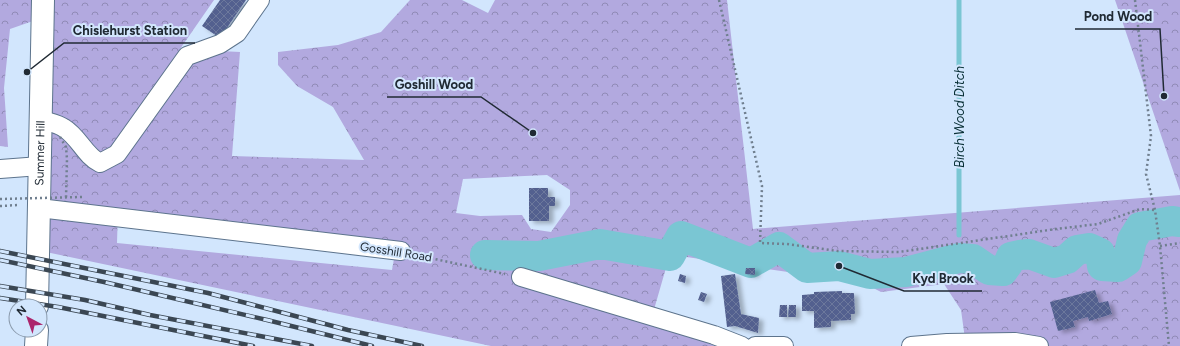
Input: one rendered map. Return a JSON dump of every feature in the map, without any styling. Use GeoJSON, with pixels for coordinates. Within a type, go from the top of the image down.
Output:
{"type":"FeatureCollection","features":[{"type":"Feature","properties":{"kind":"main road","name":"Summer Hill"},"geometry":{"type":"LineString","coordinates":[[36,298],[30,207],[40,166],[43,0]]}},
{"type":"Feature","properties":{"kind":"street"},"geometry":{"type":"LineString","coordinates":[[40,119],[64,127],[80,142],[93,160],[100,163],[117,154],[187,56],[220,44],[237,33],[260,0]]}},
{"type":"Feature","properties":{"kind":"street"},"geometry":{"type":"LineString","coordinates":[[0,169],[40,166]]}},
{"type":"Feature","properties":{"kind":"street","name":"Gosshill Road"},"geometry":{"type":"LineString","coordinates":[[30,207],[401,251]]}},
{"type":"Feature","properties":{"kind":"street"},"geometry":{"type":"LineString","coordinates":[[521,277],[714,335],[742,346]]}},
{"type":"Feature","properties":{"kind":"street"},"geometry":{"type":"LineString","coordinates":[[911,346],[1015,342],[1039,346]]}},
{"type":"Feature","properties":{"kind":"street"},"geometry":{"type":"LineString","coordinates":[[755,346],[784,346]]}},
{"type":"Feature","properties":{"kind":"path"},"geometry":{"type":"LineString","coordinates":[[719,0],[762,186],[760,243],[787,244],[838,251],[899,252],[1056,228],[1098,224],[1140,209],[1155,210]]}},
{"type":"Feature","properties":{"kind":"path"},"geometry":{"type":"LineString","coordinates":[[1135,0],[1151,136],[1146,174],[1155,210],[1160,246],[1169,346]]}},
{"type":"Feature","properties":{"kind":"path"},"geometry":{"type":"LineString","coordinates":[[60,137],[66,147],[66,198]]}},
{"type":"Feature","properties":{"kind":"path"},"geometry":{"type":"LineString","coordinates":[[0,199],[82,197]]}},
{"type":"Feature","properties":{"kind":"path"},"geometry":{"type":"LineString","coordinates":[[0,206],[30,207]]}},
{"type":"Feature","properties":{"kind":"path"},"geometry":{"type":"LineString","coordinates":[[1160,246],[1180,243]]}},
{"type":"Feature","properties":{"kind":"path","name":"Gosshill Road"},"geometry":{"type":"LineString","coordinates":[[401,251],[521,277]]}},
{"type":"Feature","properties":{"kind":"green space"},"geometry":{"type":"Polygon","coordinates":[[[0,0],[34,0],[33,21],[10,29],[4,88],[8,147],[0,146],[0,0]]]}},
{"type":"Feature","properties":{"kind":"green space"},"geometry":{"type":"Polygon","coordinates":[[[49,0],[214,0],[180,49],[240,52],[232,156],[364,160],[333,107],[297,86],[278,65],[278,52],[338,45],[381,32],[410,0],[462,0],[488,13],[495,0],[727,0],[753,229],[1180,195],[1180,346],[966,346],[961,310],[944,284],[881,292],[852,277],[799,275],[788,272],[680,256],[668,261],[655,306],[657,322],[715,346],[491,346],[46,252],[49,0]],[[547,175],[463,179],[456,213],[480,216],[522,215],[531,229],[551,232],[570,205],[570,190],[547,175]],[[118,209],[117,243],[392,270],[397,242],[118,209]]]}},
{"type":"Feature","properties":{"kind":"green space"},"geometry":{"type":"Polygon","coordinates":[[[1115,0],[1180,0],[1180,191],[1115,0]]]}},
{"type":"Feature","properties":{"kind":"building"},"geometry":{"type":"Polygon","coordinates":[[[220,0],[246,0],[220,38],[202,26],[220,0]]]}},
{"type":"Feature","properties":{"kind":"building"},"geometry":{"type":"Polygon","coordinates":[[[529,188],[548,188],[548,197],[555,197],[555,206],[549,206],[549,221],[529,221],[529,188]]]}},
{"type":"Feature","properties":{"kind":"building"},"geometry":{"type":"Polygon","coordinates":[[[746,268],[755,268],[755,275],[745,274],[746,268]]]}},
{"type":"Feature","properties":{"kind":"building"},"geometry":{"type":"Polygon","coordinates":[[[680,274],[686,276],[685,283],[678,281],[680,274]]]}},
{"type":"Feature","properties":{"kind":"building"},"geometry":{"type":"Polygon","coordinates":[[[735,274],[741,314],[759,318],[758,333],[735,326],[727,327],[721,276],[735,274]]]}},
{"type":"Feature","properties":{"kind":"building"},"geometry":{"type":"Polygon","coordinates":[[[1095,290],[1099,303],[1108,301],[1112,314],[1089,321],[1088,317],[1073,321],[1075,327],[1058,331],[1050,302],[1095,290]]]}},
{"type":"Feature","properties":{"kind":"building"},"geometry":{"type":"Polygon","coordinates":[[[842,291],[842,293],[854,293],[855,314],[851,314],[851,320],[831,321],[831,327],[814,328],[814,311],[802,311],[802,295],[814,294],[814,292],[842,291]]]}},
{"type":"Feature","properties":{"kind":"building"},"geometry":{"type":"Polygon","coordinates":[[[701,292],[707,294],[704,302],[698,300],[701,292]]]}},
{"type":"Feature","properties":{"kind":"building"},"geometry":{"type":"Polygon","coordinates":[[[780,305],[787,305],[787,317],[779,317],[780,305]]]}},
{"type":"Feature","properties":{"kind":"building"},"geometry":{"type":"Polygon","coordinates":[[[789,305],[796,305],[796,317],[788,317],[789,305]]]}},
{"type":"Feature","properties":{"kind":"waterway","name":"Birch Wood Ditch"},"geometry":{"type":"LineString","coordinates":[[959,0],[959,235]]}},
{"type":"Feature","properties":{"kind":"waterway"},"geometry":{"type":"LineString","coordinates":[[485,255],[539,256],[600,244],[670,256],[681,236],[751,263],[779,247],[807,268],[839,266],[870,274],[906,272],[959,258],[973,259],[989,270],[1003,271],[1011,257],[1029,254],[1054,263],[1067,259],[1077,250],[1089,248],[1100,253],[1102,266],[1118,267],[1127,261],[1132,240],[1140,227],[1172,221],[1180,222]]}},
{"type":"Feature","properties":{"kind":"waterway"},"geometry":{"type":"LineString","coordinates":[[959,252],[959,258]]}},
{"type":"Feature","properties":{"kind":"railway"},"geometry":{"type":"LineString","coordinates":[[0,251],[208,293],[348,330],[422,346]]}},
{"type":"Feature","properties":{"kind":"railway"},"geometry":{"type":"LineString","coordinates":[[0,260],[104,282],[372,346]]}},
{"type":"Feature","properties":{"kind":"railway"},"geometry":{"type":"LineString","coordinates":[[0,286],[85,300],[150,315],[312,346]]}},
{"type":"Feature","properties":{"kind":"railway"},"geometry":{"type":"LineString","coordinates":[[0,298],[58,307],[253,346]]}},
{"type":"Feature","properties":{"kind":"place","name":"Chislehurst Station"},"geometry":{"type":"Point","coordinates":[27,72]}},
{"type":"Feature","properties":{"kind":"place","name":"Pond Wood"},"geometry":{"type":"Point","coordinates":[1164,96]}},
{"type":"Feature","properties":{"kind":"place","name":"Goshill Wood"},"geometry":{"type":"Point","coordinates":[533,133]}},
{"type":"Feature","properties":{"kind":"place","name":"Kyd Brook"},"geometry":{"type":"Point","coordinates":[839,266]}}]}
